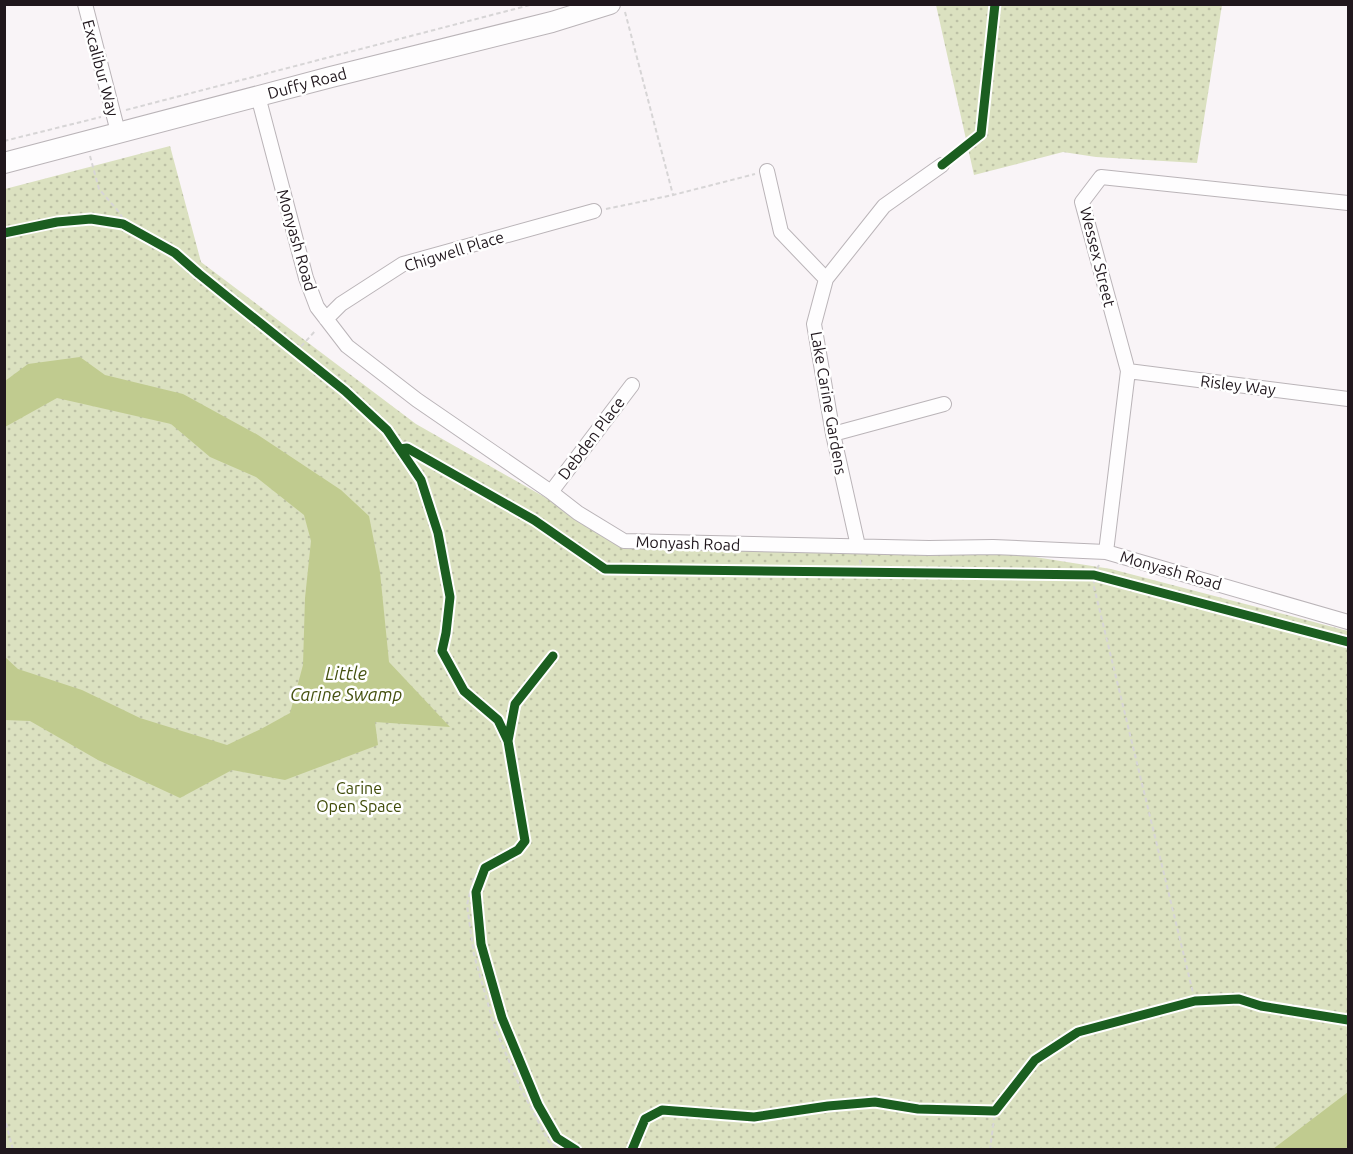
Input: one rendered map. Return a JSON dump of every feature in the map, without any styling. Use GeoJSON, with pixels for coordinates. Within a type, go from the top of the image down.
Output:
{"type":"FeatureCollection","features":[{"type":"Feature","properties":{"kind":"main road","name":"Duffy Road"},"geometry":{"type":"LineString","coordinates":[[4,164],[86,141],[116,123],[258,96],[552,22],[610,4]]}},
{"type":"Feature","properties":{"kind":"street","name":"Excalibur Way"},"geometry":{"type":"LineString","coordinates":[[85,4],[116,123]]}},
{"type":"Feature","properties":{"kind":"street","name":"Monyash Road"},"geometry":{"type":"LineString","coordinates":[[258,96],[306,278],[317,307],[347,346],[417,400],[578,513],[624,541],[929,548],[993,547],[1106,552],[1348,622]]}},
{"type":"Feature","properties":{"kind":"street","name":"Lake Carine Gardens"},"geometry":{"type":"LineString","coordinates":[[858,546],[833,434],[814,324],[826,279],[884,206],[942,165]]}},
{"type":"Feature","properties":{"kind":"street"},"geometry":{"type":"LineString","coordinates":[[767,171],[782,232],[826,279]]}},
{"type":"Feature","properties":{"kind":"street","name":"Wessex Street"},"geometry":{"type":"LineString","coordinates":[[1106,552],[1128,371],[1082,202],[1101,177],[1348,203]]}},
{"type":"Feature","properties":{"kind":"street","name":"Chigwell Place"},"geometry":{"type":"LineString","coordinates":[[326,319],[341,304],[403,264],[594,211]]}},
{"type":"Feature","properties":{"kind":"street","name":"Risley Way"},"geometry":{"type":"LineString","coordinates":[[1128,371],[1348,399]]}},
{"type":"Feature","properties":{"kind":"street","name":"Debden Place"},"geometry":{"type":"LineString","coordinates":[[551,492],[632,385]]}},
{"type":"Feature","properties":{"kind":"street"},"geometry":{"type":"LineString","coordinates":[[833,434],[944,404]]}},
{"type":"Feature","properties":{"kind":"path"},"geometry":{"type":"LineString","coordinates":[[4,141],[116,123],[534,4]]}},
{"type":"Feature","properties":{"kind":"path"},"geometry":{"type":"LineString","coordinates":[[623,4],[673,195]]}},
{"type":"Feature","properties":{"kind":"path"},"geometry":{"type":"LineString","coordinates":[[86,141],[99,189],[119,212],[127,226]]}},
{"type":"Feature","properties":{"kind":"path"},"geometry":{"type":"LineString","coordinates":[[594,211],[673,195],[767,171]]}},
{"type":"Feature","properties":{"kind":"path"},"geometry":{"type":"LineString","coordinates":[[112,222],[123,224],[137,232]]}},
{"type":"Feature","properties":{"kind":"path"},"geometry":{"type":"LineString","coordinates":[[288,346],[300,356],[326,319]]}},
{"type":"Feature","properties":{"kind":"path"},"geometry":{"type":"LineString","coordinates":[[1106,552],[1094,575],[1094,587],[1195,1001]]}},
{"type":"Feature","properties":{"kind":"path"},"geometry":{"type":"LineString","coordinates":[[850,572],[873,573]]}},
{"type":"Feature","properties":{"kind":"path"},"geometry":{"type":"LineString","coordinates":[[1083,575],[1106,578]]}},
{"type":"Feature","properties":{"kind":"path"},"geometry":{"type":"LineString","coordinates":[[477,902],[476,892],[489,865]]}},
{"type":"Feature","properties":{"kind":"path"},"geometry":{"type":"LineString","coordinates":[[489,865],[473,880],[467,905],[474,956],[495,1028],[520,1087],[549,1142],[563,1147]]}},
{"type":"Feature","properties":{"kind":"path"},"geometry":{"type":"LineString","coordinates":[[479,923],[481,944],[502,1018]]}},
{"type":"Feature","properties":{"kind":"path"},"geometry":{"type":"LineString","coordinates":[[1184,1004],[1206,1000]]}},
{"type":"Feature","properties":{"kind":"path"},"geometry":{"type":"LineString","coordinates":[[529,1084],[538,1105],[563,1147]]}},
{"type":"Feature","properties":{"kind":"path"},"geometry":{"type":"LineString","coordinates":[[990,1149],[995,1111],[1001,1103]]}},
{"type":"Feature","properties":{"kind":"path"},"geometry":{"type":"LineString","coordinates":[[984,1111],[995,1111]]}},
{"type":"Feature","properties":{"kind":"path"},"geometry":{"type":"LineString","coordinates":[[4,1116],[13,1149]]}},
{"type":"Feature","properties":{"kind":"green space"},"geometry":{"type":"Polygon","coordinates":[[[936,5],[1222,5],[1197,163],[1096,157],[1063,152],[974,175],[936,5]]]}},
{"type":"Feature","properties":{"kind":"green space","name":"Carine Open Space"},"geometry":{"type":"Polygon","coordinates":[[[170,146],[201,262],[416,424],[629,545],[1003,552],[1111,569],[1348,631],[1348,1149],[5,1150],[5,189],[170,146]]]}},
{"type":"Feature","properties":{"kind":"water","name":"Little Carine Swamp"},"geometry":{"type":"Polygon","coordinates":[[[80,357],[105,375],[183,394],[258,435],[341,490],[369,516],[380,572],[389,662],[450,727],[375,722],[378,745],[285,780],[232,770],[180,798],[98,760],[30,721],[5,720],[5,657],[18,669],[82,690],[140,718],[227,745],[290,713],[303,665],[305,598],[311,541],[304,515],[256,477],[210,457],[171,424],[57,398],[5,427],[5,381],[28,364],[80,357]]]}},
{"type":"Feature","properties":{"kind":"water"},"geometry":{"type":"Polygon","coordinates":[[[1348,1092],[1348,1149],[1273,1149],[1348,1092]]]}},
{"type":"Feature","properties":{"kind":"cycle path"},"geometry":{"type":"LineString","coordinates":[[942,165],[981,134],[995,4]]}},
{"type":"Feature","properties":{"kind":"cycle path"},"geometry":{"type":"LineString","coordinates":[[4,233],[57,222],[91,219],[123,224],[175,253],[345,391],[387,430],[421,480],[438,533],[450,597],[442,651],[464,691],[498,720],[508,741],[525,841],[518,850],[485,868],[476,892],[481,944],[502,1018],[538,1105],[557,1138],[576,1150]]}},
{"type":"Feature","properties":{"kind":"cycle path"},"geometry":{"type":"LineString","coordinates":[[400,449],[407,448],[534,520],[605,569],[1094,575],[1348,642]]}},
{"type":"Feature","properties":{"kind":"cycle path"},"geometry":{"type":"LineString","coordinates":[[508,741],[515,704],[553,656]]}},
{"type":"Feature","properties":{"kind":"cycle path"},"geometry":{"type":"LineString","coordinates":[[632,1150],[645,1119],[662,1110],[754,1117],[828,1106],[875,1102],[918,1109],[995,1111],[1035,1060],[1078,1032],[1195,1001],[1239,999],[1261,1006],[1348,1020]]}}]}
